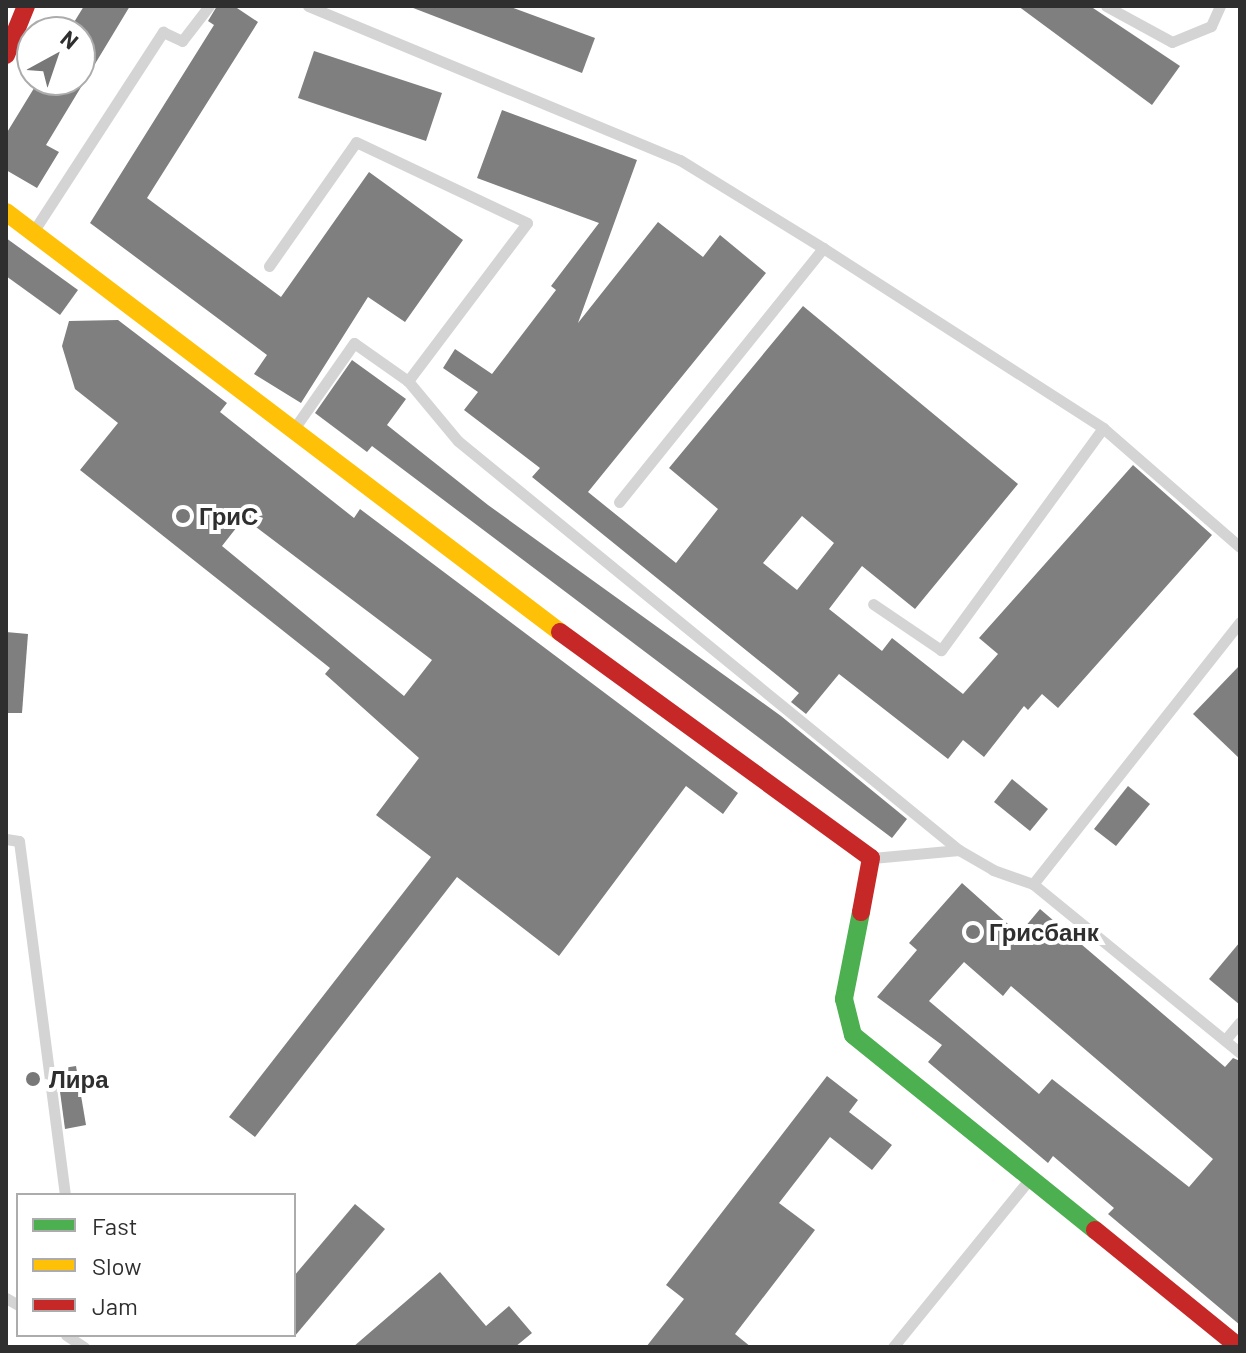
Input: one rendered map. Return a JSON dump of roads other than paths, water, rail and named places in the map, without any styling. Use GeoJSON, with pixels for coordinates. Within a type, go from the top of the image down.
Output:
{"type":"FeatureCollection","features":[{"type":"Feature","properties":{"kind":"street"},"geometry":{"type":"LineString","coordinates":[[6,55],[26,6]]}},
{"type":"Feature","properties":{"kind":"street"},"geometry":{"type":"LineString","coordinates":[[6,212],[474,570],[871,858],[844,999],[853,1035],[1028,1181],[1239,1347]]}},
{"type":"Feature","properties":{"kind":"lane"},"geometry":{"type":"LineString","coordinates":[[32,232],[163,32],[182,41],[209,6]]}},
{"type":"Feature","properties":{"kind":"lane"},"geometry":{"type":"LineString","coordinates":[[308,6],[680,160],[1103,428],[1240,547]]}},
{"type":"Feature","properties":{"kind":"lane"},"geometry":{"type":"LineString","coordinates":[[1106,6],[1172,42],[1211,26],[1220,6]]}},
{"type":"Feature","properties":{"kind":"lane"},"geometry":{"type":"LineString","coordinates":[[269,266],[356,142],[527,223],[408,381]]}},
{"type":"Feature","properties":{"kind":"lane"},"geometry":{"type":"LineString","coordinates":[[619,502],[823,248]]}},
{"type":"Feature","properties":{"kind":"lane"},"geometry":{"type":"LineString","coordinates":[[293,430],[354,343],[408,381],[458,441],[959,850],[993,870],[1033,884],[1240,1053]]}},
{"type":"Feature","properties":{"kind":"lane"},"geometry":{"type":"LineString","coordinates":[[873,604],[941,650],[1103,428]]}},
{"type":"Feature","properties":{"kind":"lane"},"geometry":{"type":"LineString","coordinates":[[1033,884],[1240,622]]}},
{"type":"Feature","properties":{"kind":"lane"},"geometry":{"type":"LineString","coordinates":[[6,839],[19,841],[65,1193]]}},
{"type":"Feature","properties":{"kind":"lane"},"geometry":{"type":"LineString","coordinates":[[871,858],[959,850]]}},
{"type":"Feature","properties":{"kind":"lane"},"geometry":{"type":"LineString","coordinates":[[1225,1040],[1240,1022]]}},
{"type":"Feature","properties":{"kind":"lane"},"geometry":{"type":"LineString","coordinates":[[893,1347],[1028,1181]]}},
{"type":"Feature","properties":{"kind":"place","name":"ГриС"},"geometry":{"type":"Point","coordinates":[183,516]}},
{"type":"Feature","properties":{"kind":"place","name":"Грисбанк"},"geometry":{"type":"Point","coordinates":[973,932]}},
{"type":"Feature","properties":{"kind":"place","name":"Лира"},"geometry":{"type":"Point","coordinates":[33,1079]}}]}
